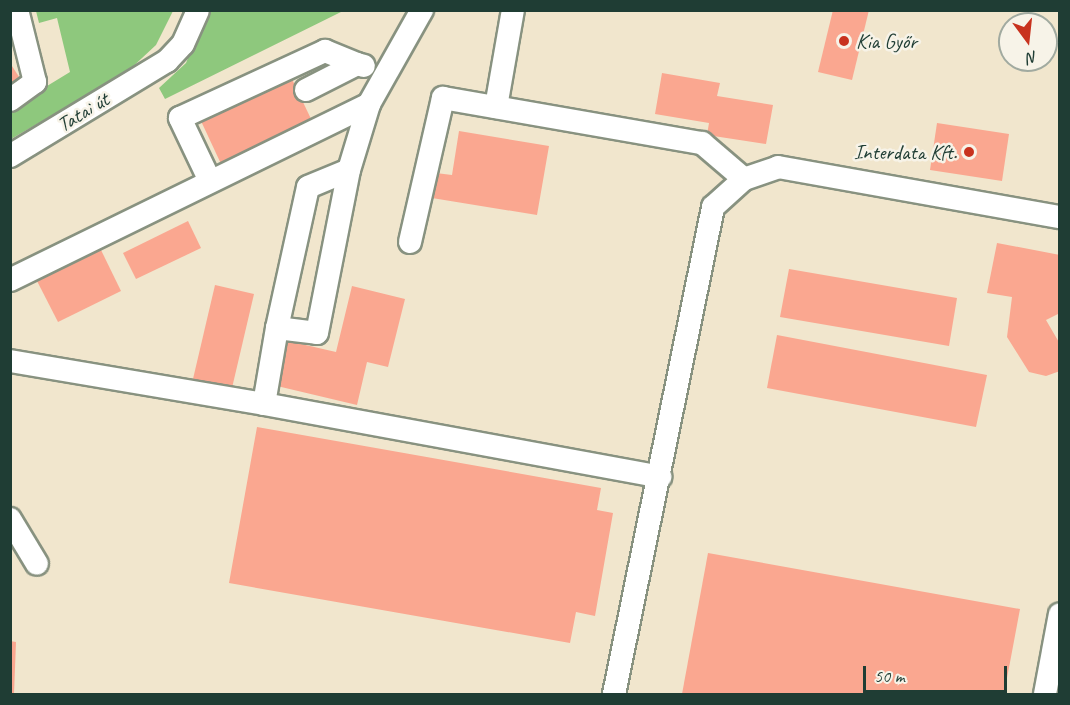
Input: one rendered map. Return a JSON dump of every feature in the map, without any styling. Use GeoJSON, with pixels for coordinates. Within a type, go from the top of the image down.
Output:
{"type":"FeatureCollection","features":[{"type":"Feature","properties":{"kind":"street","name":"Tatai út"},"geometry":{"type":"LineString","coordinates":[[155,68],[174,41],[184,10]]}},
{"type":"Feature","properties":{"kind":"street","name":"Tatai út"},"geometry":{"type":"LineString","coordinates":[[10,156],[155,68],[177,52],[198,10]]}},
{"type":"Feature","properties":{"kind":"street"},"geometry":{"type":"LineString","coordinates":[[278,328],[317,333],[349,170],[369,104],[422,10]]}},
{"type":"Feature","properties":{"kind":"street"},"geometry":{"type":"LineString","coordinates":[[496,107],[513,10]]}},
{"type":"Feature","properties":{"kind":"street"},"geometry":{"type":"LineString","coordinates":[[10,100],[35,82],[14,11]]}},
{"type":"Feature","properties":{"kind":"street"},"geometry":{"type":"LineString","coordinates":[[210,181],[180,118],[325,51],[385,75]]}},
{"type":"Feature","properties":{"kind":"street"},"geometry":{"type":"LineString","coordinates":[[306,90],[357,64]]}},
{"type":"Feature","properties":{"kind":"street"},"geometry":{"type":"LineString","coordinates":[[410,243],[443,98],[702,143],[744,179]]}},
{"type":"Feature","properties":{"kind":"street"},"geometry":{"type":"LineString","coordinates":[[10,280],[369,104]]}},
{"type":"Feature","properties":{"kind":"street"},"geometry":{"type":"LineString","coordinates":[[614,694],[660,477],[713,207],[744,179],[778,167],[1059,218]]}},
{"type":"Feature","properties":{"kind":"street"},"geometry":{"type":"LineString","coordinates":[[264,404],[308,187],[349,170]]}},
{"type":"Feature","properties":{"kind":"street"},"geometry":{"type":"LineString","coordinates":[[10,361],[264,404],[660,477]]}},
{"type":"Feature","properties":{"kind":"street"},"geometry":{"type":"LineString","coordinates":[[10,519],[37,564]]}},
{"type":"Feature","properties":{"kind":"street"},"geometry":{"type":"LineString","coordinates":[[1045,694],[1059,614]]}},
{"type":"Feature","properties":{"kind":"green space"},"geometry":{"type":"Polygon","coordinates":[[[36,11],[173,11],[156,45],[127,72],[11,139],[11,108],[70,72],[57,18],[39,23],[36,11]]]}},
{"type":"Feature","properties":{"kind":"green space"},"geometry":{"type":"Polygon","coordinates":[[[207,11],[343,11],[165,99],[159,88],[186,63],[207,11]]]}},
{"type":"Feature","properties":{"kind":"building","name":"Kia Győr"},"geometry":{"type":"Polygon","coordinates":[[[833,10],[869,10],[852,80],[818,72],[833,10]]]}},
{"type":"Feature","properties":{"kind":"building"},"geometry":{"type":"Polygon","coordinates":[[[10,63],[25,86],[10,95],[10,63]]]}},
{"type":"Feature","properties":{"kind":"building"},"geometry":{"type":"Polygon","coordinates":[[[662,73],[720,83],[717,96],[773,105],[766,144],[707,135],[709,123],[655,114],[662,73]]]}},
{"type":"Feature","properties":{"kind":"building"},"geometry":{"type":"Polygon","coordinates":[[[291,77],[312,121],[222,166],[201,121],[291,77]]]}},
{"type":"Feature","properties":{"kind":"building","name":"Interdata Kft."},"geometry":{"type":"Polygon","coordinates":[[[937,123],[1009,134],[1002,181],[930,170],[937,123]]]}},
{"type":"Feature","properties":{"kind":"building"},"geometry":{"type":"Polygon","coordinates":[[[459,131],[549,146],[537,215],[432,198],[436,173],[452,175],[459,131]]]}},
{"type":"Feature","properties":{"kind":"building"},"geometry":{"type":"Polygon","coordinates":[[[188,221],[201,248],[136,279],[123,253],[188,221]]]}},
{"type":"Feature","properties":{"kind":"building"},"geometry":{"type":"Polygon","coordinates":[[[997,243],[1060,255],[1060,313],[1046,320],[1060,344],[1060,371],[1046,376],[1029,372],[1007,337],[1012,297],[987,293],[997,243]]]}},
{"type":"Feature","properties":{"kind":"building"},"geometry":{"type":"Polygon","coordinates":[[[101,250],[121,291],[58,322],[37,281],[101,250]]]}},
{"type":"Feature","properties":{"kind":"building"},"geometry":{"type":"Polygon","coordinates":[[[789,269],[957,298],[949,346],[780,317],[789,269]]]}},
{"type":"Feature","properties":{"kind":"building"},"geometry":{"type":"Polygon","coordinates":[[[215,285],[254,294],[232,388],[193,379],[215,285]]]}},
{"type":"Feature","properties":{"kind":"building"},"geometry":{"type":"Polygon","coordinates":[[[352,286],[405,299],[388,367],[367,362],[357,405],[277,386],[288,341],[336,352],[352,286]]]}},
{"type":"Feature","properties":{"kind":"building"},"geometry":{"type":"Polygon","coordinates":[[[777,335],[987,375],[976,427],[767,388],[777,335]]]}},
{"type":"Feature","properties":{"kind":"building"},"geometry":{"type":"Polygon","coordinates":[[[257,427],[601,488],[597,510],[613,513],[595,616],[576,612],[570,643],[229,583],[257,427]]]}},
{"type":"Feature","properties":{"kind":"building"},"geometry":{"type":"Polygon","coordinates":[[[708,553],[1020,609],[1004,694],[682,694],[708,553]]]}},
{"type":"Feature","properties":{"kind":"building"},"geometry":{"type":"Polygon","coordinates":[[[10,641],[16,642],[14,694],[10,694],[10,641]]]}},
{"type":"Feature","properties":{"kind":"place","name":"Kia Győr"},"geometry":{"type":"Point","coordinates":[844,41]}},
{"type":"Feature","properties":{"kind":"place","name":"Interdata Kft."},"geometry":{"type":"Point","coordinates":[969,152]}}]}
